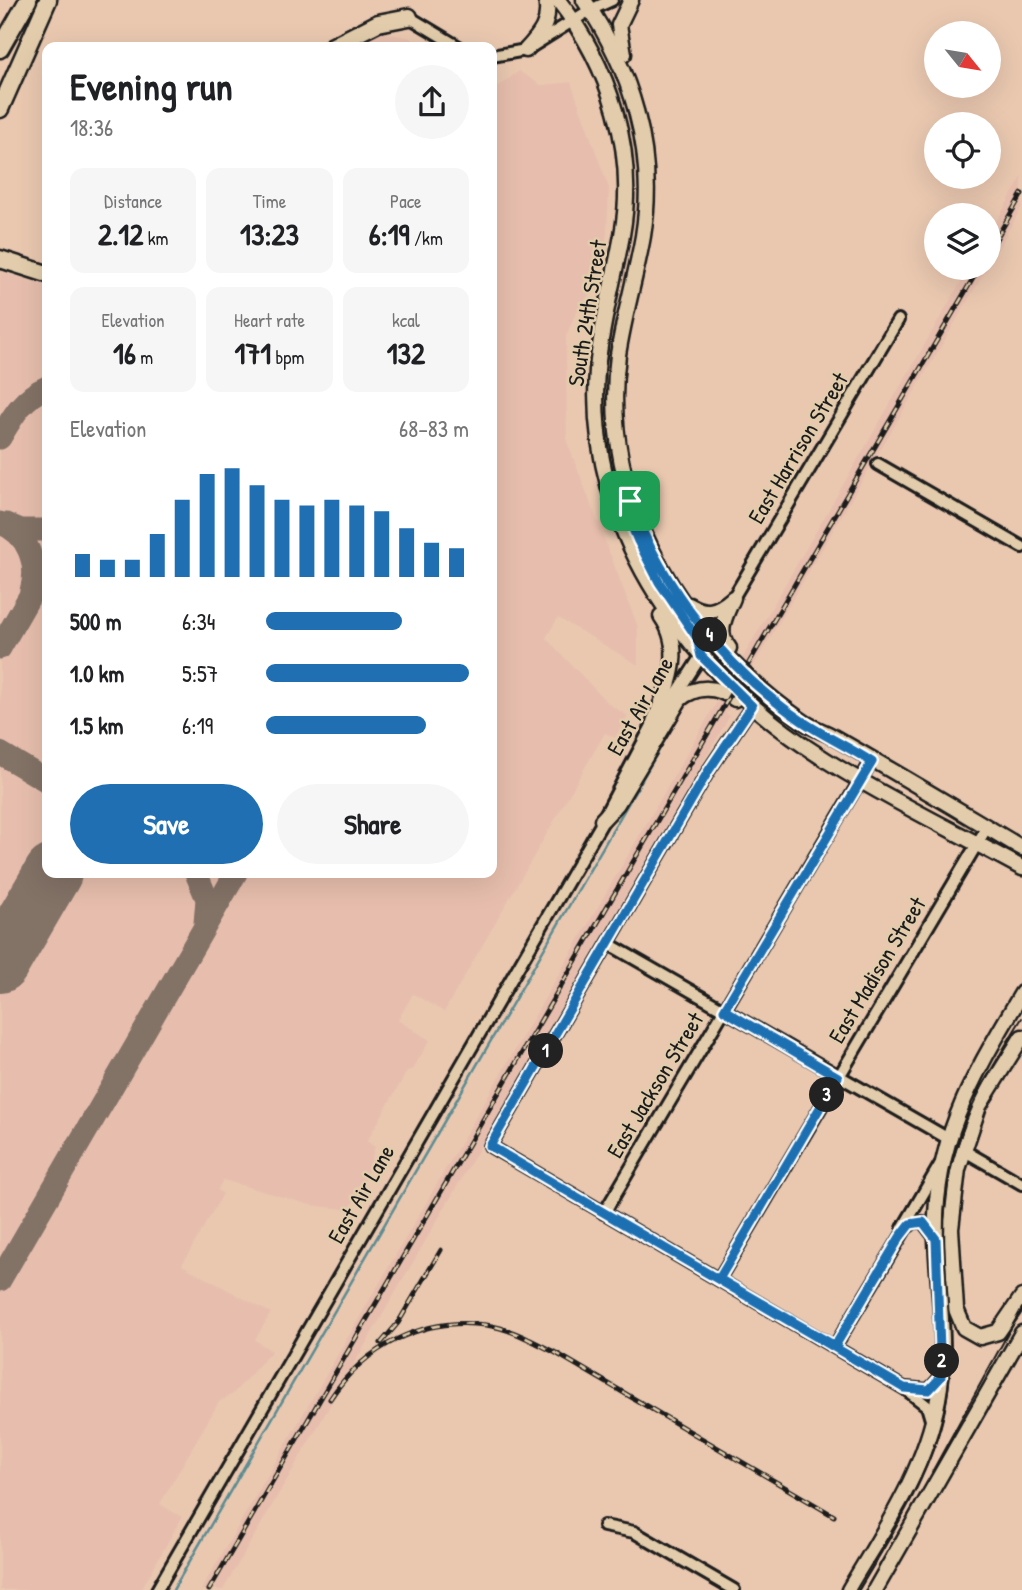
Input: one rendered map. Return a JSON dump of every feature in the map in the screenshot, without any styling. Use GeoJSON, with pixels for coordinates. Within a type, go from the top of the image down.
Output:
{"type":"FeatureCollection","features":[{"type":"Feature","properties":{"kind":"highway"},"geometry":{"type":"LineString","coordinates":[[0,28],[16,0]]}},
{"type":"Feature","properties":{"kind":"highway"},"geometry":{"type":"LineString","coordinates":[[0,49],[28,0]]}},
{"type":"Feature","properties":{"kind":"highway"},"geometry":{"type":"LineString","coordinates":[[0,109],[48,0]]}},
{"type":"Feature","properties":{"kind":"highway"},"geometry":{"type":"LineString","coordinates":[[341,42],[378,23],[409,17]]}},
{"type":"Feature","properties":{"kind":"highway"},"geometry":{"type":"LineString","coordinates":[[0,259],[42,272]]}},
{"type":"Feature","properties":{"kind":"main road"},"geometry":{"type":"LineString","coordinates":[[526,50],[544,28],[546,0]]}},
{"type":"Feature","properties":{"kind":"main road","name":"South 24th Street"},"geometry":{"type":"LineString","coordinates":[[558,0],[591,50],[613,101],[627,181],[622,233],[603,327],[597,382],[599,441],[615,514],[646,579],[700,653],[750,708]]}},
{"type":"Feature","properties":{"kind":"main road"},"geometry":{"type":"LineString","coordinates":[[631,0],[622,14],[618,32],[642,104],[641,129]]}},
{"type":"Feature","properties":{"kind":"main road","name":"South 24th Street"},"geometry":{"type":"LineString","coordinates":[[590,3],[621,66],[641,129],[645,214],[618,355],[614,393],[616,433],[630,501],[649,544],[685,603],[743,671],[800,719],[1022,848]]}},
{"type":"Feature","properties":{"kind":"main road"},"geometry":{"type":"LineString","coordinates":[[630,501],[631,524],[638,541],[659,582],[697,638],[700,653],[715,656],[761,697],[790,717],[800,719]]}},
{"type":"Feature","properties":{"kind":"main road"},"geometry":{"type":"LineString","coordinates":[[615,514],[622,549],[670,628],[674,640],[673,670],[654,722]]}},
{"type":"Feature","properties":{"kind":"main road"},"geometry":{"type":"LineString","coordinates":[[685,603],[708,612],[720,609],[733,598]]}},
{"type":"Feature","properties":{"kind":"main road"},"geometry":{"type":"LineString","coordinates":[[733,598],[722,628],[722,639],[765,682],[828,734]]}},
{"type":"Feature","properties":{"kind":"main road"},"geometry":{"type":"LineString","coordinates":[[602,820],[617,804],[669,713],[686,694],[699,689],[722,691],[860,781],[1022,869]]}},
{"type":"Feature","properties":{"kind":"main road"},"geometry":{"type":"LineString","coordinates":[[941,1377],[936,1239],[941,1162],[947,1138],[976,1071],[1022,993]]}},
{"type":"Feature","properties":{"kind":"main road"},"geometry":{"type":"LineString","coordinates":[[1022,1037],[979,1106],[963,1150],[951,1229],[958,1317],[964,1328],[975,1335],[986,1336],[998,1332],[1022,1297]]}},
{"type":"Feature","properties":{"kind":"main road"},"geometry":{"type":"LineString","coordinates":[[849,1590],[915,1473],[932,1426],[941,1377],[947,1362],[945,1311],[954,1265]]}},
{"type":"Feature","properties":{"kind":"main road"},"geometry":{"type":"LineString","coordinates":[[984,1398],[994,1370],[1022,1321]]}},
{"type":"Feature","properties":{"kind":"main road"},"geometry":{"type":"LineString","coordinates":[[876,1590],[1022,1333]]}},
{"type":"Feature","properties":{"kind":"street"},"geometry":{"type":"LineString","coordinates":[[497,55],[526,50],[573,20],[590,3],[612,0]]}},
{"type":"Feature","properties":{"kind":"street"},"geometry":{"type":"LineString","coordinates":[[409,17],[451,42]]}},
{"type":"Feature","properties":{"kind":"street","name":"East Harrison Street"},"geometry":{"type":"LineString","coordinates":[[733,598],[898,320]]}},
{"type":"Feature","properties":{"kind":"street"},"geometry":{"type":"LineString","coordinates":[[878,464],[1022,547]]}},
{"type":"Feature","properties":{"kind":"street","name":"East Air Lane"},"geometry":{"type":"LineString","coordinates":[[602,820],[654,722],[700,653]]}},
{"type":"Feature","properties":{"kind":"street","name":"East Air Lane"},"geometry":{"type":"LineString","coordinates":[[157,1590],[700,653]]}},
{"type":"Feature","properties":{"kind":"street"},"geometry":{"type":"LineString","coordinates":[[750,708],[709,770],[490,1146],[904,1388],[927,1406],[932,1426]]}},
{"type":"Feature","properties":{"kind":"street","name":"East Jackson Street"},"geometry":{"type":"LineString","coordinates":[[604,1213],[872,762]]}},
{"type":"Feature","properties":{"kind":"street","name":"East Madison Street"},"geometry":{"type":"LineString","coordinates":[[719,1279],[987,827]]}},
{"type":"Feature","properties":{"kind":"street"},"geometry":{"type":"LineString","coordinates":[[609,944],[947,1138]]}},
{"type":"Feature","properties":{"kind":"street"},"geometry":{"type":"LineString","coordinates":[[963,1150],[1022,1184]]}},
{"type":"Feature","properties":{"kind":"street"},"geometry":{"type":"LineString","coordinates":[[835,1346],[941,1162]]}},
{"type":"Feature","properties":{"kind":"street"},"geometry":{"type":"LineString","coordinates":[[900,1237],[910,1224],[919,1222],[928,1225],[936,1239]]}},
{"type":"Feature","properties":{"kind":"street"},"geometry":{"type":"LineString","coordinates":[[904,1388],[929,1390],[941,1377]]}},
{"type":"Feature","properties":{"kind":"street"},"geometry":{"type":"LineString","coordinates":[[604,1526],[634,1532],[734,1590]]}},
{"type":"Feature","properties":{"kind":"shaded area"},"geometry":{"type":"Polygon","coordinates":[[[384,33],[418,42],[353,42],[368,35],[384,33]]]}},
{"type":"Feature","properties":{"kind":"shaded area"},"geometry":{"type":"Polygon","coordinates":[[[519,71],[541,85],[571,82],[609,188],[607,234],[595,286],[574,317],[566,337],[567,441],[638,627],[638,665],[558,618],[546,638],[608,703],[628,716],[615,738],[605,733],[444,1012],[413,994],[398,1020],[430,1040],[413,1069],[407,1072],[367,1141],[375,1147],[364,1183],[349,1210],[310,1205],[223,1180],[218,1190],[223,1194],[182,1265],[271,1313],[255,1340],[272,1351],[233,1394],[219,1402],[160,1504],[182,1517],[141,1590],[0,1590],[0,271],[42,284],[42,878],[497,878],[498,87],[519,71]]]}},
{"type":"Feature","properties":{"kind":"shaded area"},"geometry":{"type":"Polygon","coordinates":[[[1022,177],[1022,207],[1001,243],[1001,213],[1022,177]]]}},
{"type":"Feature","properties":{"kind":"shaded area"},"geometry":{"type":"Polygon","coordinates":[[[962,280],[980,280],[726,713],[730,716],[223,1590],[201,1590],[962,280]]]}},
{"type":"Feature","properties":{"kind":"waterway"},"geometry":{"type":"LineString","coordinates":[[173,1590],[684,707]]}},
{"type":"Feature","properties":{"kind":"taxiway"},"geometry":{"type":"LineString","coordinates":[[0,438],[25,402],[42,389]]}},
{"type":"Feature","properties":{"kind":"taxiway"},"geometry":{"type":"LineString","coordinates":[[0,523],[18,534],[29,551],[33,570],[31,591]]}},
{"type":"Feature","properties":{"kind":"taxiway"},"geometry":{"type":"LineString","coordinates":[[7,524],[21,530],[42,530]]}},
{"type":"Feature","properties":{"kind":"taxiway"},"geometry":{"type":"LineString","coordinates":[[0,648],[42,575]]}},
{"type":"Feature","properties":{"kind":"taxiway"},"geometry":{"type":"LineString","coordinates":[[0,753],[42,778]]}},
{"type":"Feature","properties":{"kind":"taxiway"},"geometry":{"type":"LineString","coordinates":[[198,878],[207,899],[205,923]]}},
{"type":"Feature","properties":{"kind":"taxiway"},"geometry":{"type":"LineString","coordinates":[[0,1280],[233,878]]}},
{"type":"Feature","properties":{"kind":"runway"},"geometry":{"type":"LineString","coordinates":[[0,964],[50,878]]}},
{"type":"Feature","properties":{"kind":"tram line"},"geometry":{"type":"LineString","coordinates":[[856,1590],[908,1503],[939,1433],[949,1384],[950,1359],[944,1233],[948,1182],[954,1156],[972,1108],[1022,1018]]}},
{"type":"Feature","properties":{"kind":"tram line"},"geometry":{"type":"LineString","coordinates":[[932,1472],[1022,1308]]}},
{"type":"Feature","properties":{"kind":"railway"},"geometry":{"type":"LineString","coordinates":[[1001,230],[1022,194]]}},
{"type":"Feature","properties":{"kind":"railway"},"geometry":{"type":"LineString","coordinates":[[209,1590],[972,280]]}},
{"type":"Feature","properties":{"kind":"railway"},"geometry":{"type":"LineString","coordinates":[[381,1343],[398,1323],[441,1250]]}},
{"type":"Feature","properties":{"kind":"railway"},"geometry":{"type":"LineString","coordinates":[[330,1399],[360,1364],[397,1339],[440,1325],[463,1323],[504,1329],[556,1353],[834,1516]]}},
{"type":"Feature","properties":{"kind":"route"},"geometry":{"type":"LineString","coordinates":[[630,501],[639,524],[673,588],[730,658],[755,683],[800,719],[872,762],[724,1010],[838,1077],[719,1279],[835,1346],[906,1228],[914,1222],[923,1222],[928,1225],[936,1239],[941,1328],[941,1377],[929,1390],[904,1388],[490,1146],[709,770],[719,759],[752,706],[701,656],[700,642],[659,582],[638,541],[631,524],[630,501]]}}]}
